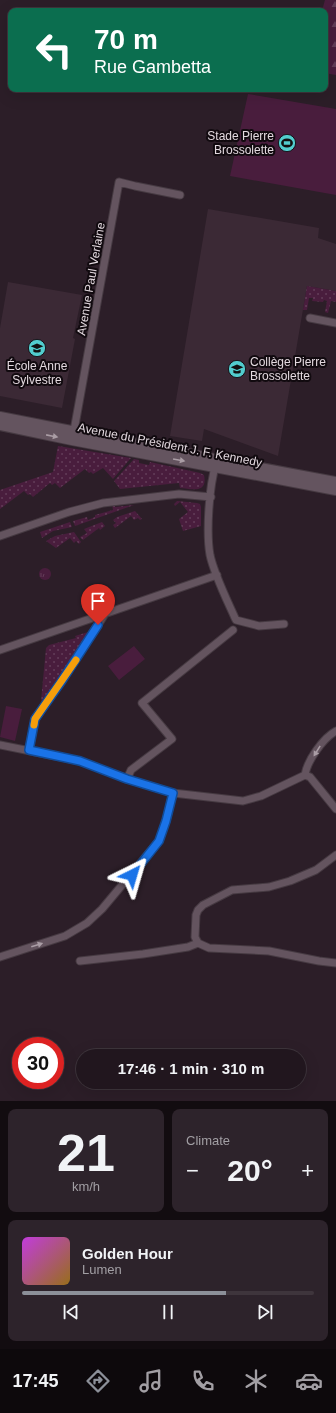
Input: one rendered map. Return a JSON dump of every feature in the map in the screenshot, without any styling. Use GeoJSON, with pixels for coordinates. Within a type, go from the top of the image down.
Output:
{"type":"FeatureCollection","features":[{"type":"Feature","properties":{"kind":"main road","name":"Avenue du Président J. F. Kennedy"},"geometry":{"type":"LineString","coordinates":[[0,416],[73,436]]}},
{"type":"Feature","properties":{"kind":"main road","name":"Avenue du Président J. F. Kennedy"},"geometry":{"type":"LineString","coordinates":[[0,425],[73,436],[216,464],[336,490]]}},
{"type":"Feature","properties":{"kind":"main road","name":"Avenue du Président J. F. Kennedy"},"geometry":{"type":"LineString","coordinates":[[216,464],[336,482]]}},
{"type":"Feature","properties":{"kind":"street","name":"Avenue Paul Verlaine"},"geometry":{"type":"LineString","coordinates":[[73,436],[119,182],[180,195]]}},
{"type":"Feature","properties":{"kind":"street"},"geometry":{"type":"LineString","coordinates":[[310,318],[336,323]]}},
{"type":"Feature","properties":{"kind":"street"},"geometry":{"type":"LineString","coordinates":[[216,464],[208,531],[210,556],[236,620],[259,626],[284,624]]}},
{"type":"Feature","properties":{"kind":"street"},"geometry":{"type":"LineString","coordinates":[[0,536],[69,512],[103,503],[180,494],[211,496]]}},
{"type":"Feature","properties":{"kind":"street"},"geometry":{"type":"LineString","coordinates":[[0,650],[217,575]]}},
{"type":"Feature","properties":{"kind":"street"},"geometry":{"type":"LineString","coordinates":[[29,750],[35,719],[105,614]]}},
{"type":"Feature","properties":{"kind":"street"},"geometry":{"type":"LineString","coordinates":[[127,779],[131,770],[172,739],[142,703],[233,630]]}},
{"type":"Feature","properties":{"kind":"street"},"geometry":{"type":"LineString","coordinates":[[305,776],[306,768],[321,745],[336,731]]}},
{"type":"Feature","properties":{"kind":"street"},"geometry":{"type":"LineString","coordinates":[[0,745],[80,761],[127,779],[173,793],[243,801],[261,796],[305,776],[310,777],[336,809]]}},
{"type":"Feature","properties":{"kind":"street"},"geometry":{"type":"LineString","coordinates":[[0,957],[65,936],[87,923],[102,909],[159,841],[173,793]]}},
{"type":"Feature","properties":{"kind":"street"},"geometry":{"type":"LineString","coordinates":[[336,855],[316,870],[290,881],[269,887],[232,890],[203,905],[198,910],[196,915],[195,937],[198,943],[208,948],[269,951],[336,963]]}},
{"type":"Feature","properties":{"kind":"street"},"geometry":{"type":"LineString","coordinates":[[80,961],[143,954],[188,947],[198,943]]}},
{"type":"Feature","properties":{"kind":"shaded area","name":"Collège Pierre Brossolette"},"geometry":{"type":"Polygon","coordinates":[[[208,209],[319,228],[318,238],[336,244],[336,291],[307,286],[278,456],[204,429],[202,441],[170,436],[208,209]]]}},
{"type":"Feature","properties":{"kind":"shaded area","name":"École Anne Sylvestre"},"geometry":{"type":"Polygon","coordinates":[[[8,282],[82,295],[73,338],[75,339],[62,408],[0,396],[0,328],[8,282]]]}},
{"type":"Feature","properties":{"kind":"green space"},"geometry":{"type":"Polygon","coordinates":[[[325,0],[336,0],[336,75],[328,74],[328,8],[323,8],[325,0]]]}},
{"type":"Feature","properties":{"kind":"green space","name":"Stade Pierre Brossolette"},"geometry":{"type":"Polygon","coordinates":[[[248,94],[336,109],[336,195],[230,176],[248,94]]]}},
{"type":"Feature","properties":{"kind":"green space"},"geometry":{"type":"Polygon","coordinates":[[[307,286],[336,291],[336,302],[331,301],[328,313],[325,312],[327,301],[312,301],[313,298],[309,298],[307,310],[303,310],[307,286]]]}},
{"type":"Feature","properties":{"kind":"green space"},"geometry":{"type":"Polygon","coordinates":[[[58,446],[131,458],[113,479],[103,468],[93,474],[91,472],[89,473],[85,469],[60,488],[55,483],[52,485],[50,483],[33,497],[24,491],[0,509],[0,490],[53,472],[58,446]]]}},
{"type":"Feature","properties":{"kind":"green space"},"geometry":{"type":"Polygon","coordinates":[[[134,459],[139,460],[139,463],[149,465],[150,462],[200,473],[204,475],[204,485],[198,489],[180,488],[179,483],[120,489],[114,481],[134,459]]]}},
{"type":"Feature","properties":{"kind":"green space"},"geometry":{"type":"Polygon","coordinates":[[[177,501],[200,504],[201,526],[183,531],[179,519],[188,512],[180,502],[175,506],[174,504],[177,501]]]}},
{"type":"Feature","properties":{"kind":"green space"},"geometry":{"type":"Polygon","coordinates":[[[112,504],[115,504],[115,507],[134,505],[75,526],[73,521],[87,517],[88,520],[95,517],[95,515],[113,510],[112,504]]]}},
{"type":"Feature","properties":{"kind":"green space"},"geometry":{"type":"Polygon","coordinates":[[[135,511],[142,519],[140,520],[138,518],[134,520],[131,516],[115,528],[113,525],[116,523],[113,520],[117,517],[135,511]]]}},
{"type":"Feature","properties":{"kind":"green space"},"geometry":{"type":"Polygon","coordinates":[[[70,522],[72,527],[53,531],[42,538],[40,532],[70,522]]]}},
{"type":"Feature","properties":{"kind":"green space"},"geometry":{"type":"Polygon","coordinates":[[[102,522],[105,526],[100,530],[99,528],[83,540],[80,537],[87,533],[84,529],[102,522]]]}},
{"type":"Feature","properties":{"kind":"green space"},"geometry":{"type":"Polygon","coordinates":[[[74,532],[81,542],[79,544],[76,541],[74,543],[70,538],[56,548],[46,541],[55,536],[74,532]]]}},
{"type":"Feature","properties":{"kind":"green space"},"geometry":{"type":"Polygon","coordinates":[[[43,568],[47,568],[51,574],[47,580],[43,580],[39,576],[39,572],[43,568]]]}},
{"type":"Feature","properties":{"kind":"green space"},"geometry":{"type":"Polygon","coordinates":[[[88,632],[45,699],[41,701],[46,648],[49,645],[76,638],[75,636],[88,632]]]}},
{"type":"Feature","properties":{"kind":"green space"},"geometry":{"type":"Polygon","coordinates":[[[134,646],[145,659],[119,680],[108,666],[134,646]]]}},
{"type":"Feature","properties":{"kind":"green space"},"geometry":{"type":"Polygon","coordinates":[[[6,706],[22,709],[15,741],[0,737],[6,706]]]}},
{"type":"Feature","properties":{"kind":"slow traffic"},"geometry":{"type":"LineString","coordinates":[[34,725],[35,719],[76,660]]}},
{"type":"Feature","properties":{"kind":"place","name":"Stade Pierre Brossolette"},"geometry":{"type":"Point","coordinates":[287,143]}},
{"type":"Feature","properties":{"kind":"place","name":"École Anne Sylvestre"},"geometry":{"type":"Point","coordinates":[37,348]}},
{"type":"Feature","properties":{"kind":"place","name":"Collège Pierre Brossolette"},"geometry":{"type":"Point","coordinates":[237,369]}},
{"type":"Feature","properties":{"kind":"route"},"geometry":{"type":"LineString","coordinates":[[98,625],[35,719],[29,750],[80,761],[127,779],[173,793],[159,841],[132,875]]}}]}
